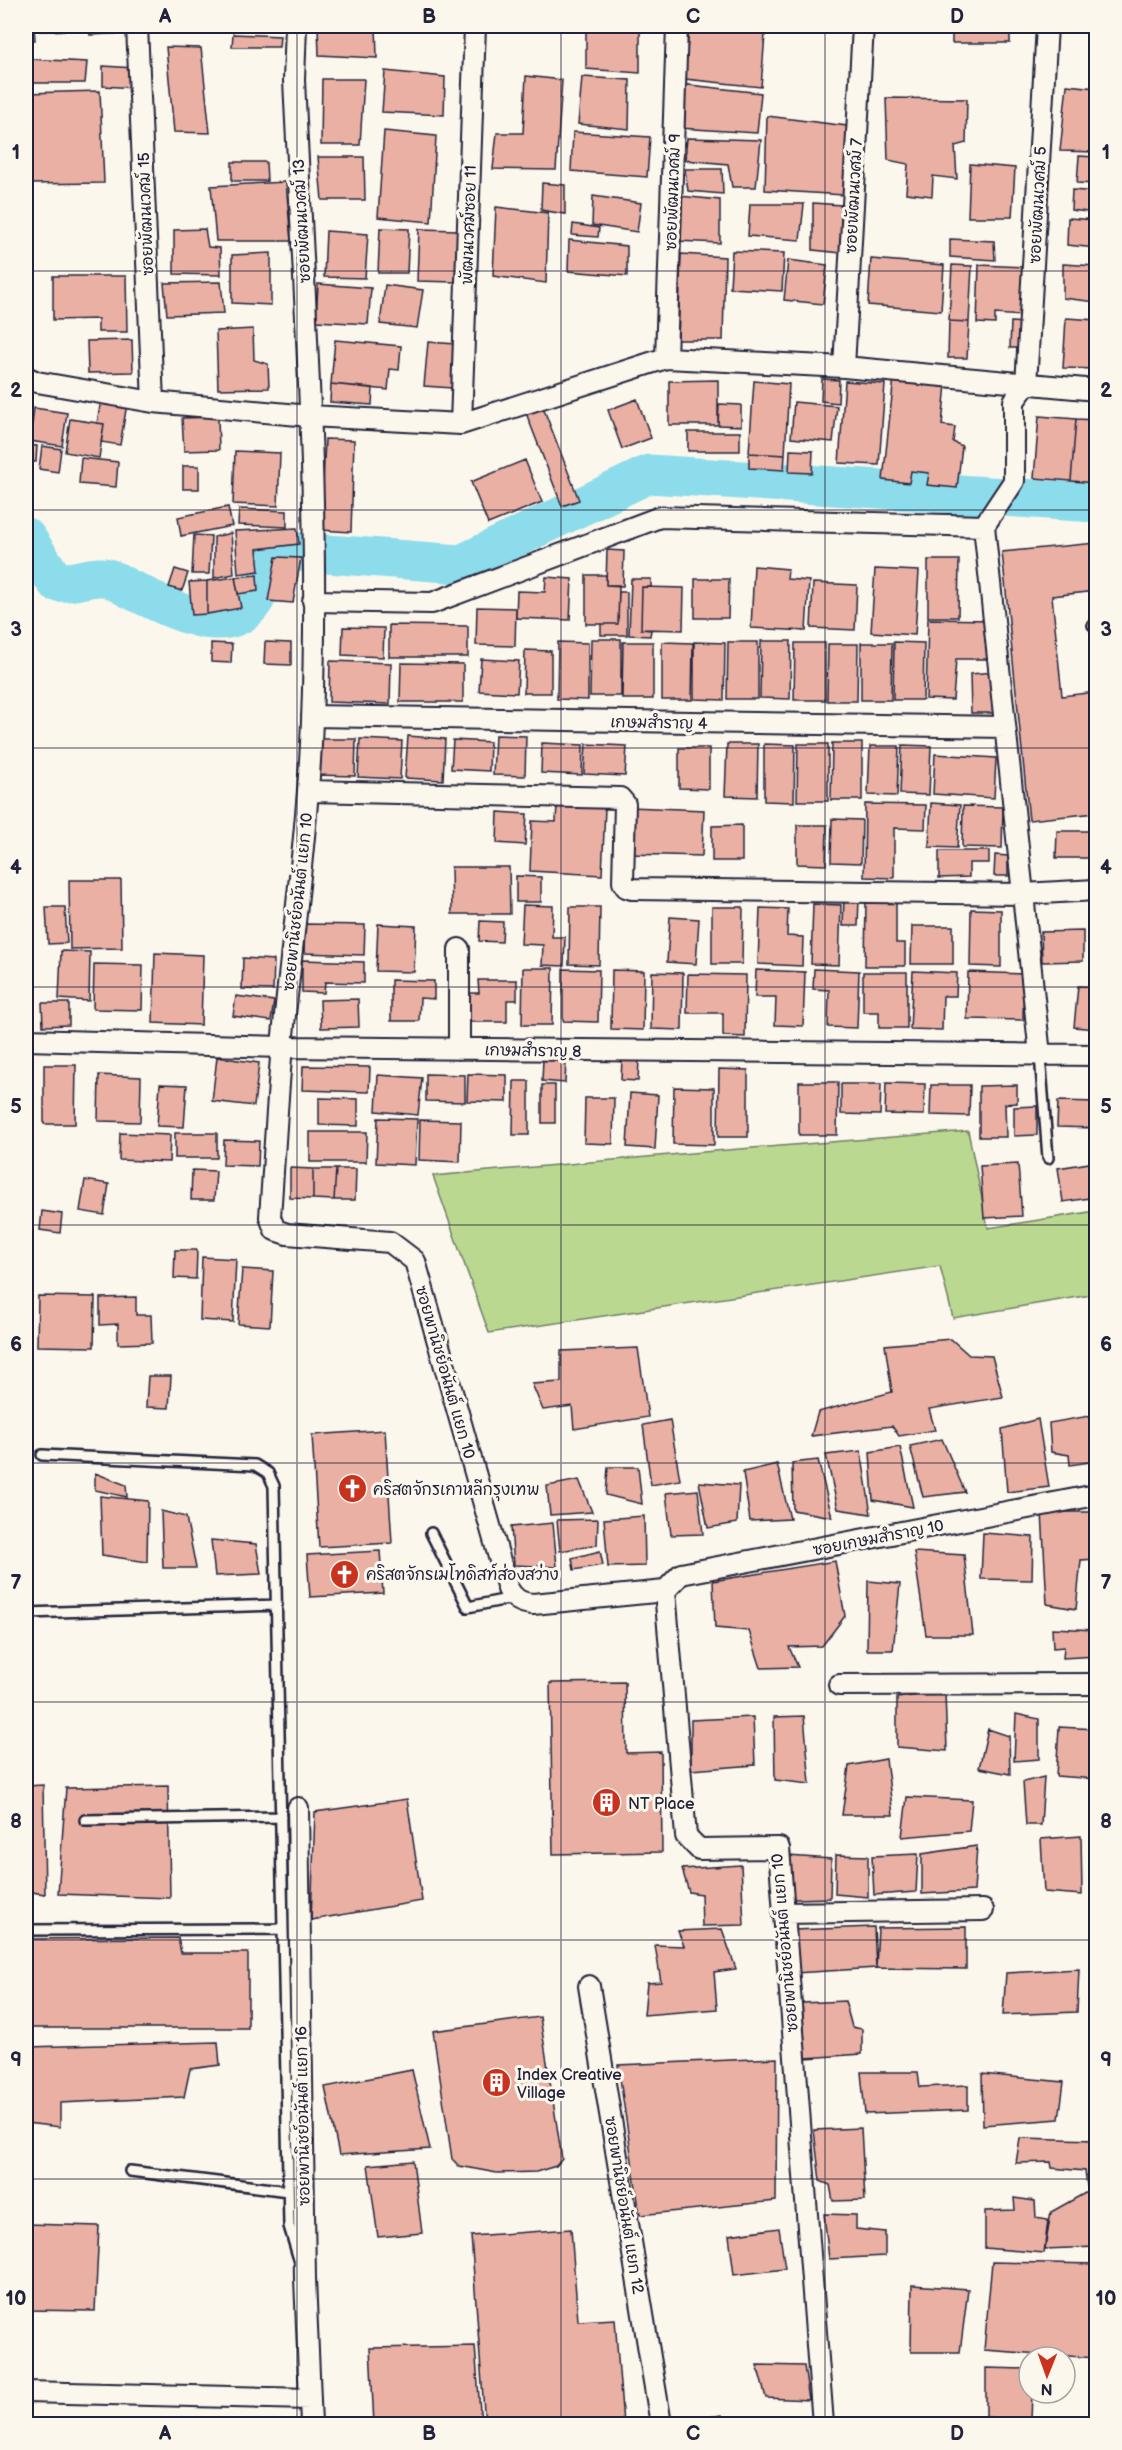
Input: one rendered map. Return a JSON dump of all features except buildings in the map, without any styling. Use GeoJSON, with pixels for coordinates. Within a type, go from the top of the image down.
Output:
{"type":"FeatureCollection","features":[{"type":"Feature","properties":{"kind":"street","name":"ซอยพัฒนเวศม์ 15"},"geometry":{"type":"LineString","coordinates":[[137,26],[153,402]]}},
{"type":"Feature","properties":{"kind":"street","name":"ซอยพัฒนเวศม์ 13"},"geometry":{"type":"LineString","coordinates":[[296,26],[294,92],[310,416],[312,530]]}},
{"type":"Feature","properties":{"kind":"street","name":"พัฒนเวศม์ซอย 11"},"geometry":{"type":"LineString","coordinates":[[461,424],[475,26]]}},
{"type":"Feature","properties":{"kind":"street","name":"ซอยพัฒนเวศม์ 9"},"geometry":{"type":"LineString","coordinates":[[666,358],[678,26]]}},
{"type":"Feature","properties":{"kind":"street","name":"ซอยพัฒนเวศม์ 7"},"geometry":{"type":"LineString","coordinates":[[844,367],[863,26]]}},
{"type":"Feature","properties":{"kind":"street","name":"ซอยพัฒนเวศม์ 5"},"geometry":{"type":"LineString","coordinates":[[1026,385],[1047,26]]}},
{"type":"Feature","properties":{"kind":"street"},"geometry":{"type":"LineString","coordinates":[[26,377],[37,382],[153,402],[310,416],[461,424],[666,358],[844,367],[1096,390]]}},
{"type":"Feature","properties":{"kind":"street"},"geometry":{"type":"LineString","coordinates":[[1026,385],[1014,401],[1014,481],[984,526],[1040,1055]]}},
{"type":"Feature","properties":{"kind":"street"},"geometry":{"type":"LineString","coordinates":[[313,601],[432,603],[660,516],[984,526]]}},
{"type":"Feature","properties":{"kind":"street","name":"ซอยพานิชย์อนันต์ แยก 10"},"geometry":{"type":"LineString","coordinates":[[312,530],[312,717],[309,791],[282,1047],[270,1217],[275,1230],[287,1234],[390,1242],[415,1261],[508,1589],[513,1598]]}},
{"type":"Feature","properties":{"kind":"street","name":"เกษมสำราญ 4"},"geometry":{"type":"LineString","coordinates":[[312,717],[1005,727]]}},
{"type":"Feature","properties":{"kind":"street"},"geometry":{"type":"LineString","coordinates":[[309,791],[620,798],[625,804],[623,882],[626,887],[632,889],[1023,894],[1096,890]]}},
{"type":"Feature","properties":{"kind":"street"},"geometry":{"type":"LineString","coordinates":[[459,949],[459,1049]]}},
{"type":"Feature","properties":{"kind":"street","name":"เกษมสำราญ 8"},"geometry":{"type":"LineString","coordinates":[[26,1040],[282,1047],[1096,1055]]}},
{"type":"Feature","properties":{"kind":"street","name":"ซอยเกษมสำราญ 10"},"geometry":{"type":"LineString","coordinates":[[665,1591],[681,1574],[1096,1495]]}},
{"type":"Feature","properties":{"kind":"street"},"geometry":{"type":"LineString","coordinates":[[513,1598],[533,1604],[665,1591]]}},
{"type":"Feature","properties":{"kind":"street","name":"ซอยพานิชย์อนันต์ แยก 10"},"geometry":{"type":"LineString","coordinates":[[665,1591],[686,1836],[699,1849],[779,1848],[823,2424]]}},
{"type":"Feature","properties":{"kind":"street"},"geometry":{"type":"LineString","coordinates":[[839,1685],[1096,1684]]}},
{"type":"Feature","properties":{"kind":"street","name":"ซอยพานิชย์อนันต์ แยก 16"},"geometry":{"type":"LineString","coordinates":[[290,1812],[311,2424]]}},
{"type":"Feature","properties":{"kind":"street"},"geometry":{"type":"LineString","coordinates":[[783,1914],[983,1910]]}},
{"type":"Feature","properties":{"kind":"street","name":"ซอยพานิชย์อนันต์ แยก 12"},"geometry":{"type":"LineString","coordinates":[[589,1986],[661,2424]]}},
{"type":"Feature","properties":{"kind":"street"},"geometry":{"type":"LineString","coordinates":[[26,2392],[310,2399]]}},
{"type":"Feature","properties":{"kind":"lane"},"geometry":{"type":"LineString","coordinates":[[1040,1055],[1048,1158]]}},
{"type":"Feature","properties":{"kind":"lane"},"geometry":{"type":"LineString","coordinates":[[42,1455],[255,1465],[268,1473],[274,1486],[277,1605],[290,1812],[283,1929],[289,2226],[305,2278]]}},
{"type":"Feature","properties":{"kind":"lane"},"geometry":{"type":"LineString","coordinates":[[431,1533],[468,1607],[513,1598]]}},
{"type":"Feature","properties":{"kind":"lane"},"geometry":{"type":"LineString","coordinates":[[26,1613],[277,1605]]}},
{"type":"Feature","properties":{"kind":"lane"},"geometry":{"type":"LineString","coordinates":[[84,1820],[290,1812]]}},
{"type":"Feature","properties":{"kind":"lane"},"geometry":{"type":"LineString","coordinates":[[26,1930],[283,1929]]}},
{"type":"Feature","properties":{"kind":"lane"},"geometry":{"type":"LineString","coordinates":[[130,2171],[288,2191]]}},
{"type":"Feature","properties":{"kind":"green space"},"geometry":{"type":"Polygon","coordinates":[[[968,1131],[988,1228],[1096,1211],[1096,1294],[953,1318],[940,1266],[489,1333],[433,1176],[703,1152],[968,1131]]]}},
{"type":"Feature","properties":{"kind":"waterway"},"geometry":{"type":"LineString","coordinates":[[26,537],[56,582],[106,577],[181,612],[199,618],[217,620],[233,618],[247,609],[260,589],[267,554],[287,551],[461,564],[649,474],[1096,503]]}},
{"type":"Feature","properties":{"kind":"place","name":"คริสตจักรเกาหลีกรุงเทพ"},"geometry":{"type":"Point","coordinates":[352,1489]}},
{"type":"Feature","properties":{"kind":"place","name":"คริสตจักรเมโทดิสท์ส่องสว่าง"},"geometry":{"type":"Point","coordinates":[345,1574]}},
{"type":"Feature","properties":{"kind":"place","name":"NT Place"},"geometry":{"type":"Point","coordinates":[607,1803]}},
{"type":"Feature","properties":{"kind":"place","name":"Index Creative Village"},"geometry":{"type":"Point","coordinates":[496,2083]}}]}
